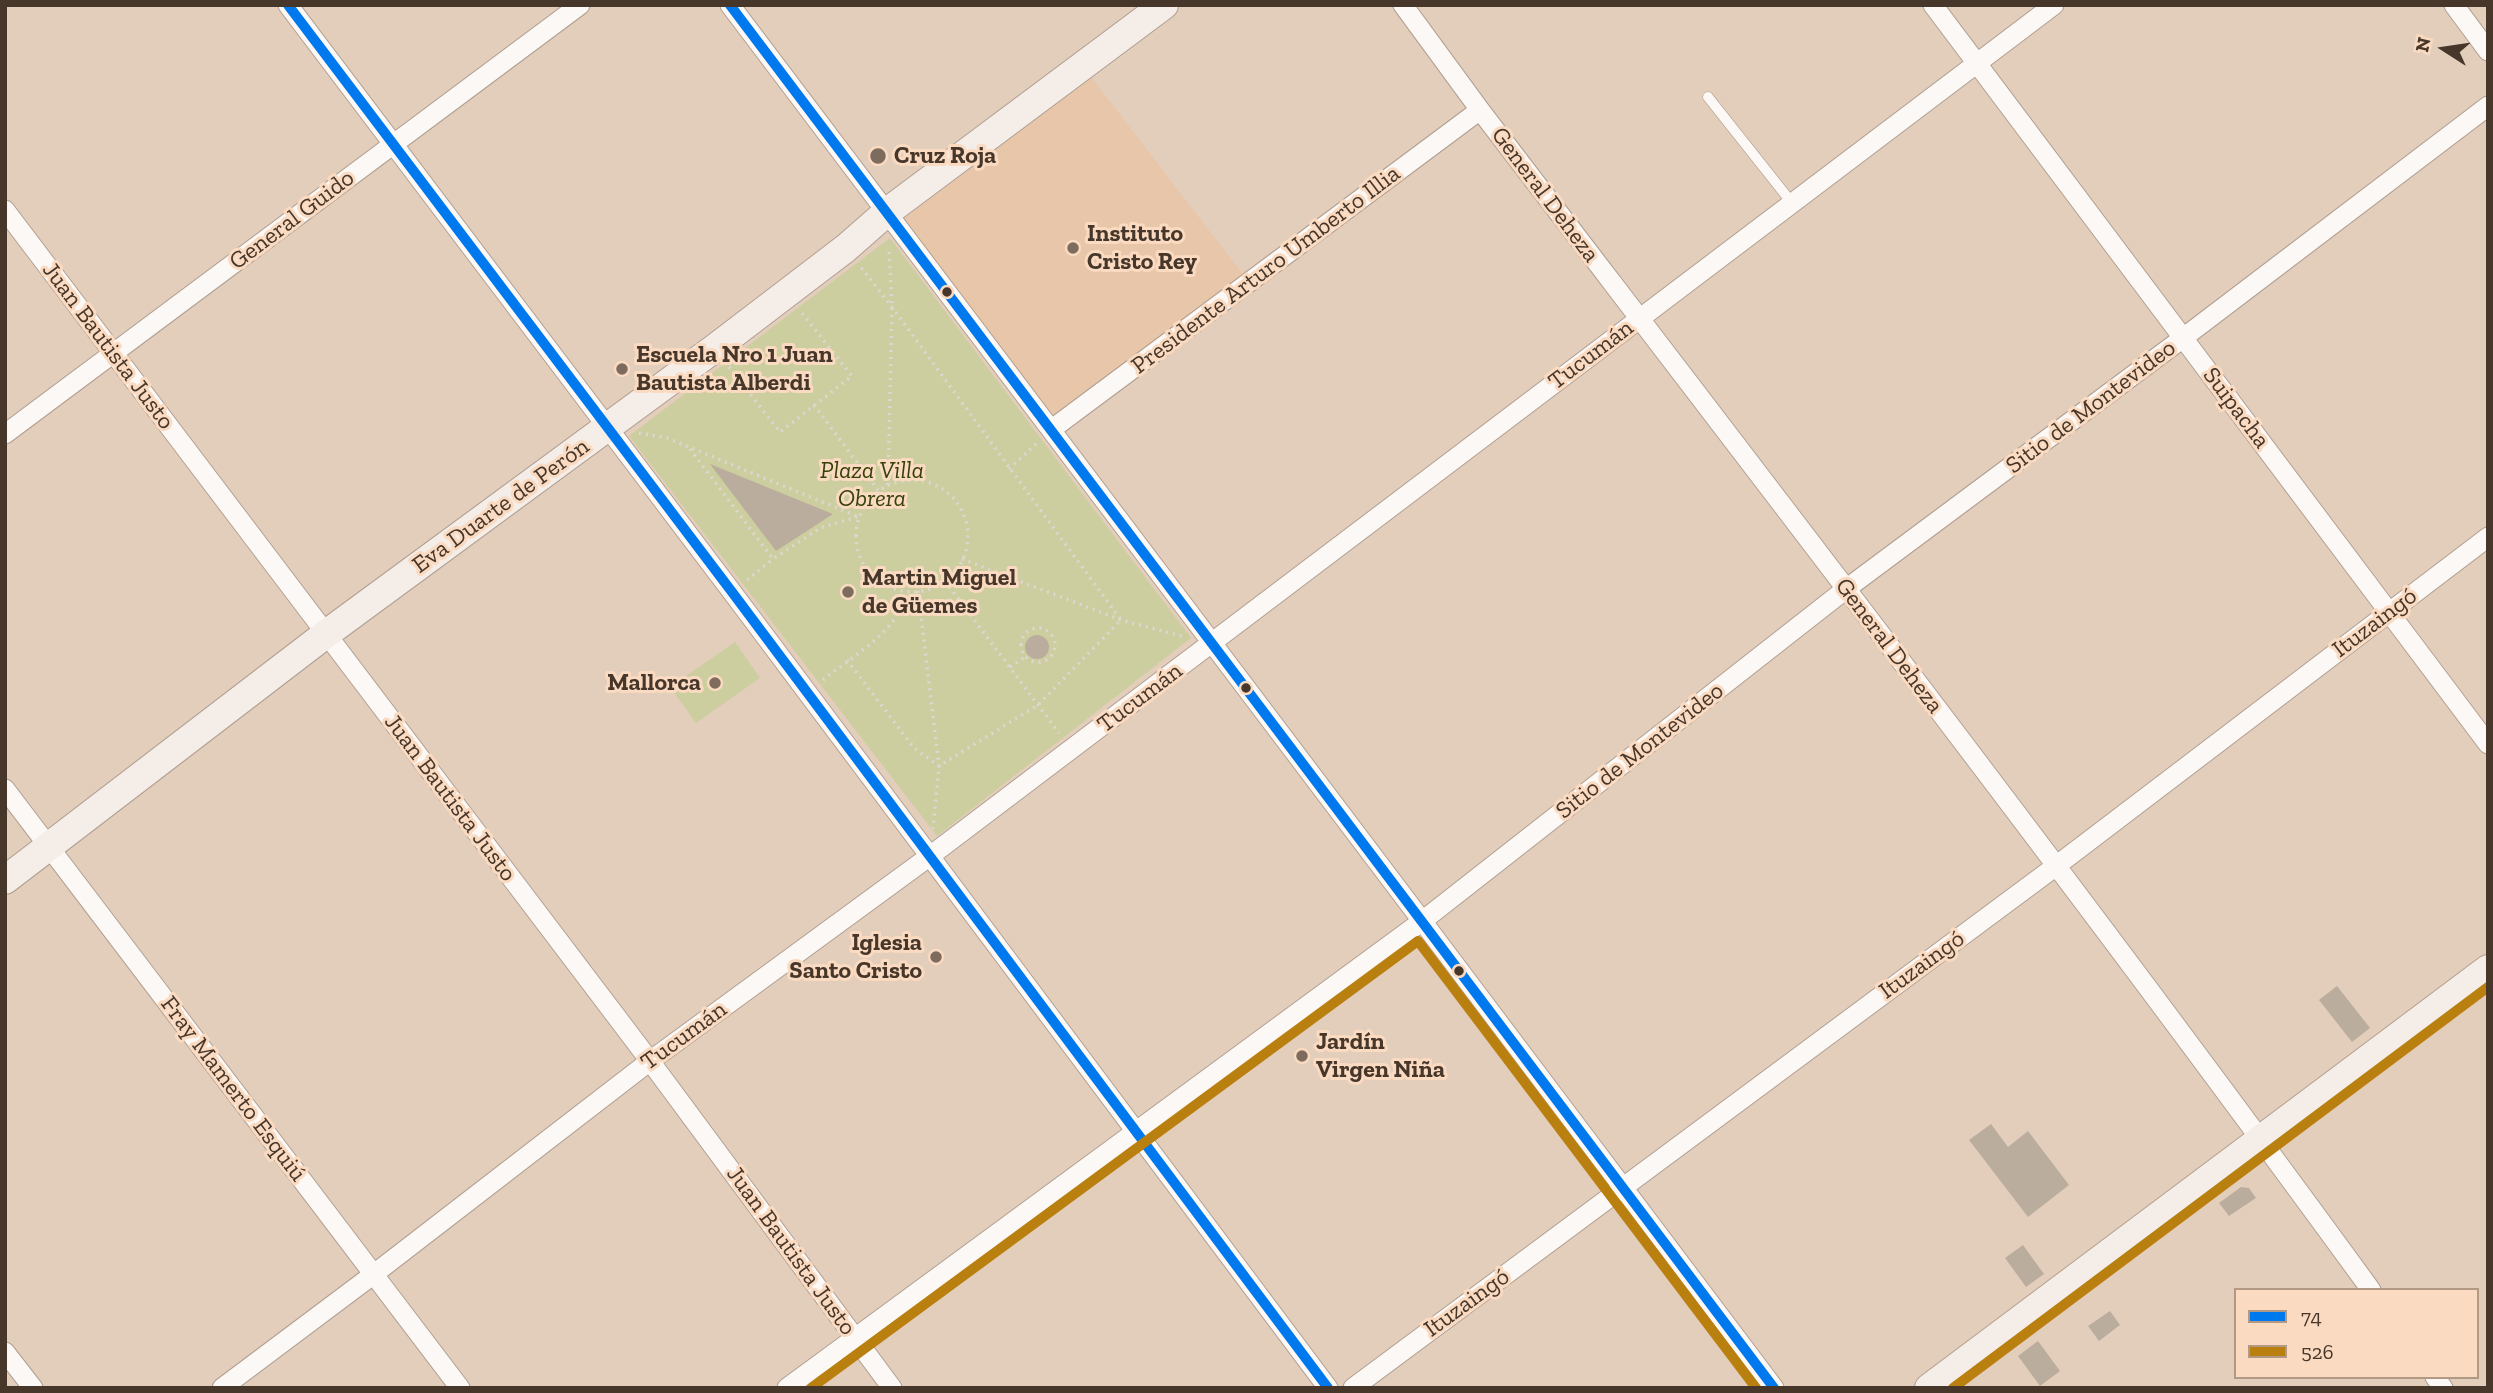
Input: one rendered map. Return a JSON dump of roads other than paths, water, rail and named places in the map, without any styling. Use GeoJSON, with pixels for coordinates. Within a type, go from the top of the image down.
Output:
{"type":"FeatureCollection","features":[{"type":"Feature","properties":{"kind":"main road","name":"Eva Duarte de Perón"},"geometry":{"type":"LineString","coordinates":[[5,880],[326,634],[715,348],[846,248],[887,212],[1164,5]]}},
{"type":"Feature","properties":{"kind":"main road"},"geometry":{"type":"LineString","coordinates":[[1929,1388],[2488,969]]}},
{"type":"Feature","properties":{"kind":"street"},"geometry":{"type":"LineString","coordinates":[[288,5],[608,427],[1328,1388]]}},
{"type":"Feature","properties":{"kind":"street","name":"General Guido"},"geometry":{"type":"LineString","coordinates":[[5,434],[580,5]]}},
{"type":"Feature","properties":{"kind":"street"},"geometry":{"type":"LineString","coordinates":[[730,5],[1774,1388]]}},
{"type":"Feature","properties":{"kind":"street","name":"General Deheza"},"geometry":{"type":"LineString","coordinates":[[1403,5],[2261,1138],[2370,1288]]}},
{"type":"Feature","properties":{"kind":"street","name":"Suipacha"},"geometry":{"type":"LineString","coordinates":[[1933,5],[2488,744]]}},
{"type":"Feature","properties":{"kind":"street","name":"Tucumán"},"geometry":{"type":"LineString","coordinates":[[222,1388],[650,1061],[1072,750],[2054,5]]}},
{"type":"Feature","properties":{"kind":"street"},"geometry":{"type":"LineString","coordinates":[[2454,5],[2488,51]]}},
{"type":"Feature","properties":{"kind":"street","name":"Sitio de Montevideo"},"geometry":{"type":"LineString","coordinates":[[787,1388],[1421,922],[1846,589],[2488,106]]}},
{"type":"Feature","properties":{"kind":"street","name":"Presidente Arturo Umberto Illia"},"geometry":{"type":"LineString","coordinates":[[1052,429],[1480,110]]}},
{"type":"Feature","properties":{"kind":"street","name":"Juan Bautista Justo"},"geometry":{"type":"LineString","coordinates":[[5,210],[650,1061],[892,1388]]}},
{"type":"Feature","properties":{"kind":"street","name":"Ituzaingó"},"geometry":{"type":"LineString","coordinates":[[1353,1388],[2056,866],[2488,537]]}},
{"type":"Feature","properties":{"kind":"street","name":"Fray Mamerto Esquiú"},"geometry":{"type":"LineString","coordinates":[[5,789],[460,1388]]}},
{"type":"Feature","properties":{"kind":"street"},"geometry":{"type":"LineString","coordinates":[[5,1352],[33,1388]]}},
{"type":"Feature","properties":{"kind":"lane"},"geometry":{"type":"LineString","coordinates":[[1708,97],[1792,203]]}},
{"type":"Feature","properties":{"kind":"place","name":"Cruz Roja"},"geometry":{"type":"Point","coordinates":[878,156]}},
{"type":"Feature","properties":{"kind":"place","name":"Instituto Cristo Rey"},"geometry":{"type":"Point","coordinates":[1073,248]}},
{"type":"Feature","properties":{"kind":"place","name":"Escuela Nro 1 Juan Bautista Alberdi"},"geometry":{"type":"Point","coordinates":[622,369]}},
{"type":"Feature","properties":{"kind":"place","name":"Martin Miguel de Güemes"},"geometry":{"type":"Point","coordinates":[848,592]}},
{"type":"Feature","properties":{"kind":"place","name":"Mallorca"},"geometry":{"type":"Point","coordinates":[715,683]}},
{"type":"Feature","properties":{"kind":"place","name":"Iglesia Santo Cristo"},"geometry":{"type":"Point","coordinates":[936,957]}},
{"type":"Feature","properties":{"kind":"place","name":"Jardín Virgen Niña"},"geometry":{"type":"Point","coordinates":[1302,1056]}},
{"type":"Feature","properties":{"kind":"park label","name":"Plaza Villa Obrera"},"geometry":{"type":"Point","coordinates":[872,485]}}]}
